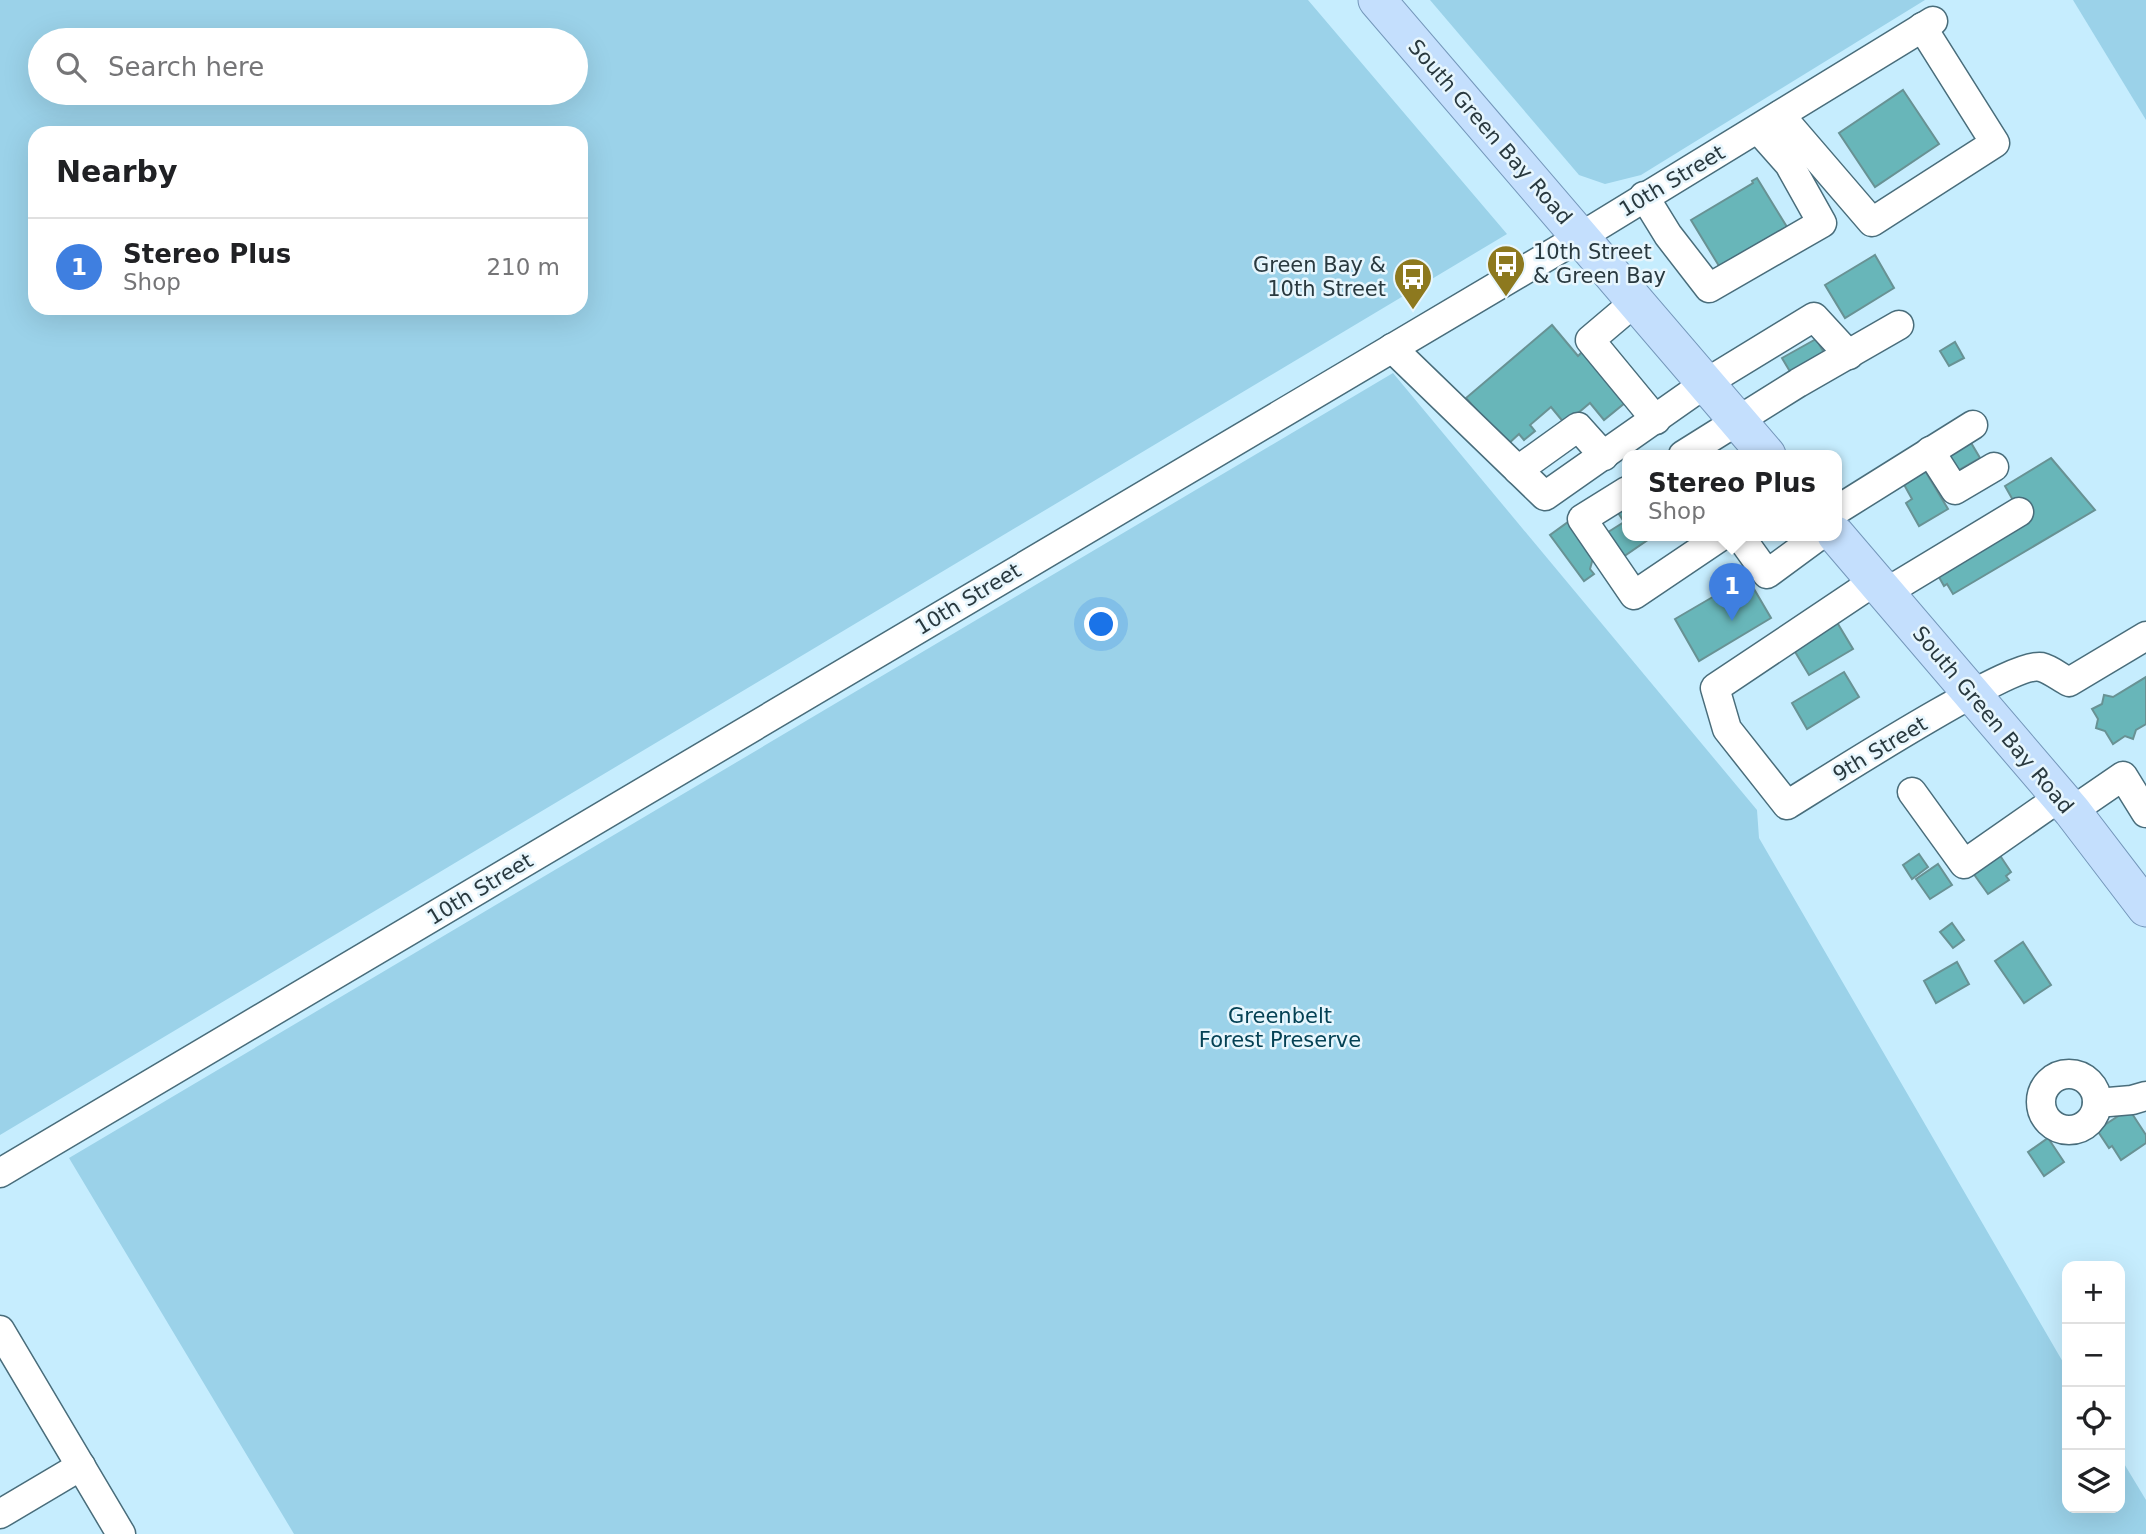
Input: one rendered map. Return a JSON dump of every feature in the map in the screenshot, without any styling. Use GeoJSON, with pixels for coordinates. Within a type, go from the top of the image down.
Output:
{"type":"FeatureCollection","features":[{"type":"Feature","properties":{"kind":"main road","name":"South Green Bay Road"},"geometry":{"type":"LineString","coordinates":[[1377,0],[1763,450]]}},
{"type":"Feature","properties":{"kind":"main road","name":"South Green Bay Road"},"geometry":{"type":"LineString","coordinates":[[1841,541],[2066,804],[2146,908]]}},
{"type":"Feature","properties":{"kind":"street","name":"10th Street"},"geometry":{"type":"LineString","coordinates":[[0,1173],[1580,237],[1928,24],[1995,143],[1872,222],[1769,122]]}},
{"type":"Feature","properties":{"kind":"street"},"geometry":{"type":"LineString","coordinates":[[1644,196],[1668,235],[1709,288],[1822,223],[1769,122]]}},
{"type":"Feature","properties":{"kind":"street"},"geometry":{"type":"LineString","coordinates":[[1636,301],[1590,340],[1656,420]]}},
{"type":"Feature","properties":{"kind":"street"},"geometry":{"type":"LineString","coordinates":[[1392,348],[1545,496],[1706,383],[1814,317],[1849,355]]}},
{"type":"Feature","properties":{"kind":"street"},"geometry":{"type":"LineString","coordinates":[[1690,450],[1737,419],[1899,325]]}},
{"type":"Feature","properties":{"kind":"street"},"geometry":{"type":"LineString","coordinates":[[1842,507],[1973,425]]}},
{"type":"Feature","properties":{"kind":"street"},"geometry":{"type":"LineString","coordinates":[[1518,470],[1578,427],[1604,456]]}},
{"type":"Feature","properties":{"kind":"street"},"geometry":{"type":"LineString","coordinates":[[1930,451],[1955,490],[1994,467]]}},
{"type":"Feature","properties":{"kind":"street"},"geometry":{"type":"LineString","coordinates":[[1622,494],[1582,519],[1633,595],[1714,541]]}},
{"type":"Feature","properties":{"kind":"street"},"geometry":{"type":"LineString","coordinates":[[1880,587],[2019,512]]}},
{"type":"Feature","properties":{"kind":"street"},"geometry":{"type":"LineString","coordinates":[[1743,541],[1767,574],[1812,541]]}},
{"type":"Feature","properties":{"kind":"street","name":"9th Street"},"geometry":{"type":"LineString","coordinates":[[1880,587],[1715,688],[1727,729],[1787,805],[1972,694],[2022,670],[2040,667],[2069,682],[2146,636]]}},
{"type":"Feature","properties":{"kind":"street"},"geometry":{"type":"LineString","coordinates":[[1912,792],[1964,863],[2066,804],[2123,776],[2146,813]]}},
{"type":"Feature","properties":{"kind":"street"},"geometry":{"type":"LineString","coordinates":[[2097,1103],[2146,1096]]}},
{"type":"Feature","properties":{"kind":"street"},"geometry":{"type":"LineString","coordinates":[[0,1330],[121,1534]]}},
{"type":"Feature","properties":{"kind":"street"},"geometry":{"type":"LineString","coordinates":[[0,1514],[81,1466]]}},
{"type":"Feature","properties":{"kind":"green space"},"geometry":{"type":"Polygon","coordinates":[[[0,0],[1308,0],[1507,234],[0,1135],[0,0]]]}},
{"type":"Feature","properties":{"kind":"green space"},"geometry":{"type":"Polygon","coordinates":[[[1430,0],[1925,0],[1641,175],[1605,184],[1579,175],[1430,0]]]}},
{"type":"Feature","properties":{"kind":"green space"},"geometry":{"type":"Polygon","coordinates":[[[2073,0],[2146,0],[2146,120],[2073,0]]]}},
{"type":"Feature","properties":{"kind":"green space","name":"Greenbelt Forest Preserve"},"geometry":{"type":"Polygon","coordinates":[[[1393,373],[1757,810],[1759,838],[2062,1360],[2062,1513],[2125,1513],[2125,1465],[2146,1500],[2146,1534],[294,1534],[69,1158],[1393,373]]]}},
{"type":"Feature","properties":{"kind":"building"},"geometry":{"type":"Polygon","coordinates":[[[1903,90],[1939,144],[1875,187],[1839,133],[1903,90]]]}},
{"type":"Feature","properties":{"kind":"building"},"geometry":{"type":"Polygon","coordinates":[[[1757,178],[1787,227],[1719,266],[1691,220],[1757,178]]]}},
{"type":"Feature","properties":{"kind":"building"},"geometry":{"type":"Polygon","coordinates":[[[1875,255],[1894,288],[1845,318],[1825,285],[1875,255]]]}},
{"type":"Feature","properties":{"kind":"building"},"geometry":{"type":"Polygon","coordinates":[[[1552,325],[1578,356],[1583,351],[1626,402],[1604,420],[1590,403],[1565,424],[1551,407],[1530,425],[1535,431],[1524,440],[1519,434],[1507,445],[1466,398],[1552,325]]]}},
{"type":"Feature","properties":{"kind":"building"},"geometry":{"type":"Polygon","coordinates":[[[1816,339],[1826,356],[1792,375],[1782,358],[1816,339]]]}},
{"type":"Feature","properties":{"kind":"building"},"geometry":{"type":"Polygon","coordinates":[[[1955,342],[1964,358],[1949,366],[1940,351],[1955,342]]]}},
{"type":"Feature","properties":{"kind":"building"},"geometry":{"type":"Polygon","coordinates":[[[1967,436],[1980,458],[1957,471],[1944,449],[1967,436]]]}},
{"type":"Feature","properties":{"kind":"building"},"geometry":{"type":"Polygon","coordinates":[[[2051,458],[2095,510],[1953,594],[1947,584],[1944,586],[1935,570],[2014,502],[2005,486],[2051,458]]]}},
{"type":"Feature","properties":{"kind":"building"},"geometry":{"type":"Polygon","coordinates":[[[1924,469],[1948,509],[1919,526],[1906,503],[1912,499],[1902,481],[1924,469]]]}},
{"type":"Feature","properties":{"kind":"building"},"geometry":{"type":"Polygon","coordinates":[[[1568,522],[1593,558],[1590,569],[1594,574],[1584,581],[1550,535],[1568,522]]]}},
{"type":"Feature","properties":{"kind":"building"},"geometry":{"type":"Polygon","coordinates":[[[1622,523],[1622,541],[1646,541],[1620,559],[1605,534],[1622,523]]]}},
{"type":"Feature","properties":{"kind":"building"},"geometry":{"type":"Polygon","coordinates":[[[1747,577],[1771,618],[1699,661],[1675,619],[1747,577]]]}},
{"type":"Feature","properties":{"kind":"building"},"geometry":{"type":"Polygon","coordinates":[[[1835,619],[1853,649],[1809,675],[1791,645],[1835,619]]]}},
{"type":"Feature","properties":{"kind":"building"},"geometry":{"type":"Polygon","coordinates":[[[1844,672],[1859,697],[1807,729],[1792,703],[1844,672]]]}},
{"type":"Feature","properties":{"kind":"building"},"geometry":{"type":"Polygon","coordinates":[[[2146,677],[2146,724],[2136,730],[2133,739],[2125,736],[2113,744],[2105,731],[2096,728],[2098,719],[2092,709],[2102,704],[2104,695],[2113,697],[2146,677]]]}},
{"type":"Feature","properties":{"kind":"building"},"geometry":{"type":"Polygon","coordinates":[[[1919,854],[1928,867],[1912,879],[1903,865],[1919,854]]]}},
{"type":"Feature","properties":{"kind":"building"},"geometry":{"type":"Polygon","coordinates":[[[1999,854],[2011,872],[2006,876],[2009,880],[1988,894],[1973,873],[1999,854]]]}},
{"type":"Feature","properties":{"kind":"building"},"geometry":{"type":"Polygon","coordinates":[[[1938,864],[1952,885],[1930,899],[1916,879],[1938,864]]]}},
{"type":"Feature","properties":{"kind":"building"},"geometry":{"type":"Polygon","coordinates":[[[1952,923],[1964,940],[1953,948],[1940,932],[1952,923]]]}},
{"type":"Feature","properties":{"kind":"building"},"geometry":{"type":"Polygon","coordinates":[[[2023,942],[2051,985],[2024,1003],[1995,961],[2023,942]]]}},
{"type":"Feature","properties":{"kind":"building"},"geometry":{"type":"Polygon","coordinates":[[[1957,962],[1969,984],[1936,1003],[1924,981],[1957,962]]]}},
{"type":"Feature","properties":{"kind":"building"},"geometry":{"type":"Polygon","coordinates":[[[2129,1109],[2146,1135],[2146,1143],[2121,1160],[2097,1130],[2129,1109]]]}},
{"type":"Feature","properties":{"kind":"building"},"geometry":{"type":"Polygon","coordinates":[[[2048,1138],[2064,1162],[2044,1176],[2028,1152],[2048,1138]]]}},
{"type":"Feature","properties":{"kind":"place","name":"10th Street & Green Bay"},"geometry":{"type":"Point","coordinates":[1506,298]}},
{"type":"Feature","properties":{"kind":"place","name":"Green Bay & 10th Street"},"geometry":{"type":"Point","coordinates":[1413,311]}},
{"type":"Feature","properties":{"kind":"place","name":"Stereo Plus"},"geometry":{"type":"Point","coordinates":[1732,621]}}]}
